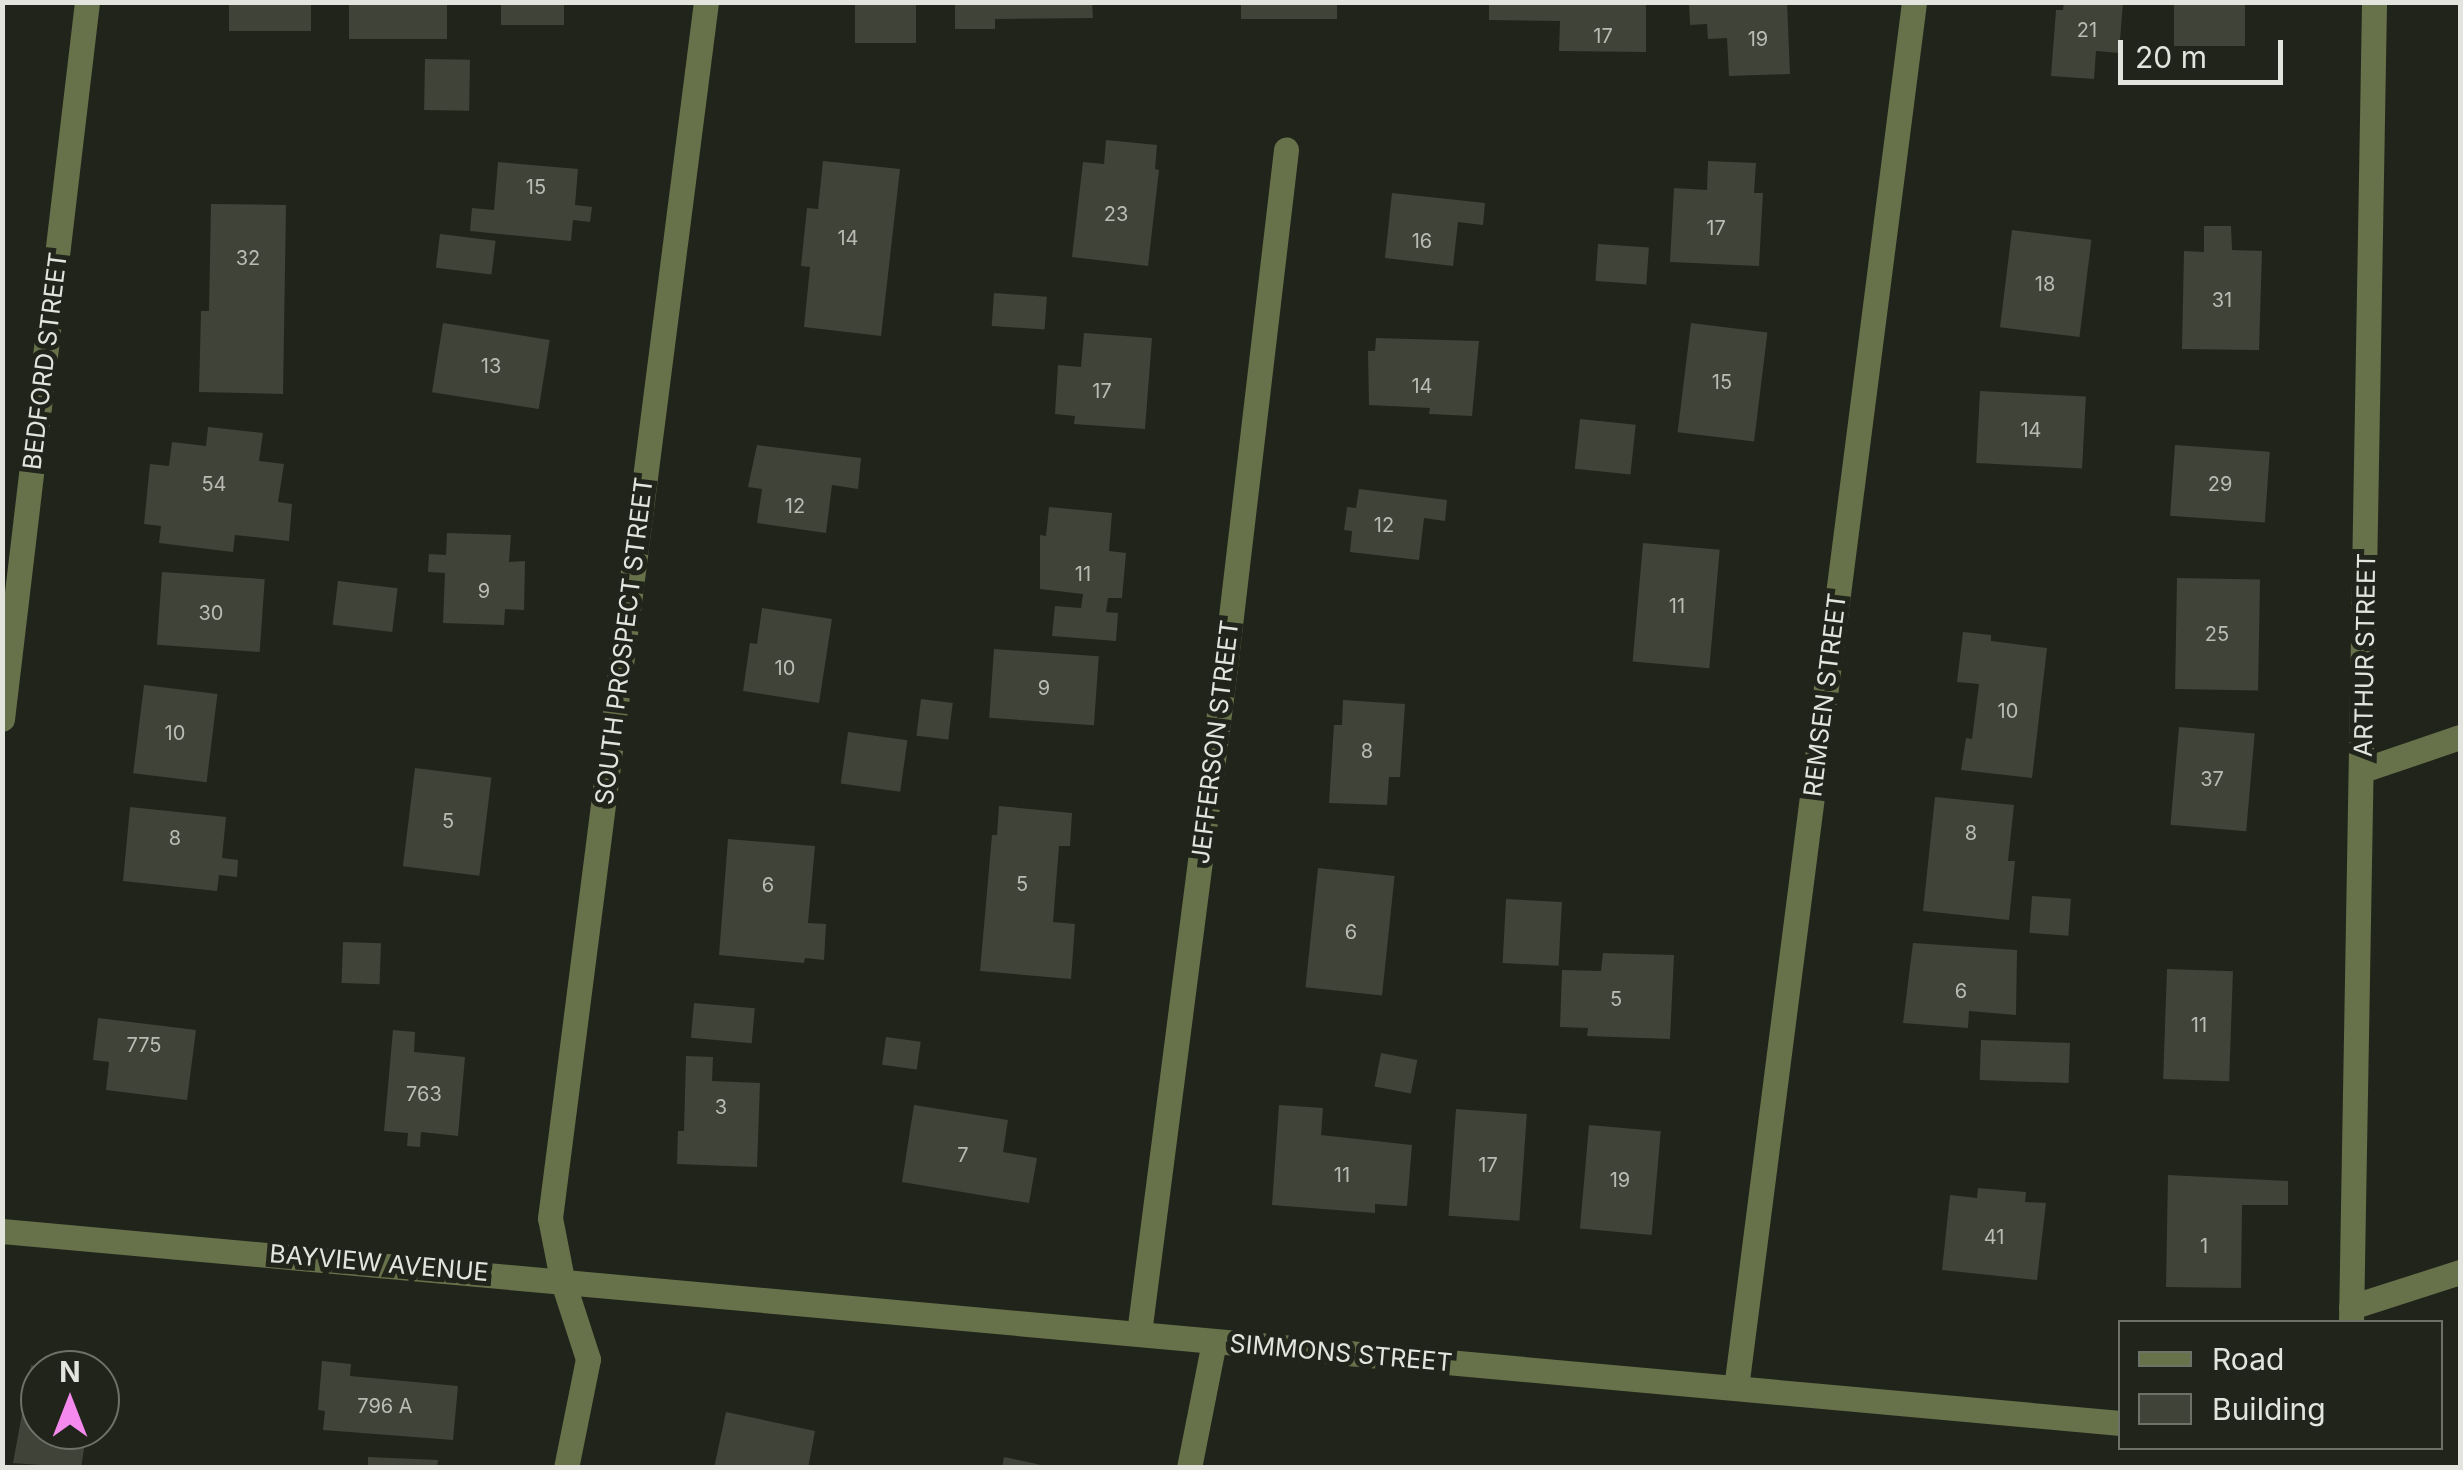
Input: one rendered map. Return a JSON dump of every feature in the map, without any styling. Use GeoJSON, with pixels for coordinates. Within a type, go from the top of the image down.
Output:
{"type":"FeatureCollection","features":[{"type":"Feature","properties":{"kind":"street","name":"BEDFORD STREET"},"geometry":{"type":"LineString","coordinates":[[2,719],[87,2]]}},
{"type":"Feature","properties":{"kind":"street","name":"SOUTH PROSPECT STREET"},"geometry":{"type":"LineString","coordinates":[[562,1280],[550,1218],[706,2]]}},
{"type":"Feature","properties":{"kind":"street","name":"REMSEN STREET"},"geometry":{"type":"LineString","coordinates":[[1736,1388],[1914,2]]}},
{"type":"Feature","properties":{"kind":"street","name":"ARTHUR STREET"},"geometry":{"type":"LineString","coordinates":[[2351,1315],[2374,2]]}},
{"type":"Feature","properties":{"kind":"street","name":"JEFFERSON STREET"},"geometry":{"type":"LineString","coordinates":[[1139,1334],[1226,659],[1286,150]]}},
{"type":"Feature","properties":{"kind":"street"},"geometry":{"type":"LineString","coordinates":[[2363,770],[2460,737]]}},
{"type":"Feature","properties":{"kind":"street","name":"BAYVIEW AVENUE"},"geometry":{"type":"LineString","coordinates":[[2,1230],[562,1280]]}},
{"type":"Feature","properties":{"kind":"street"},"geometry":{"type":"LineString","coordinates":[[2351,1315],[2460,1272]]}},
{"type":"Feature","properties":{"kind":"street","name":"SIMMONS STREET"},"geometry":{"type":"LineString","coordinates":[[562,1280],[2118,1423]]}},
{"type":"Feature","properties":{"kind":"street"},"geometry":{"type":"LineString","coordinates":[[562,1280],[588,1359],[566,1468]]}},
{"type":"Feature","properties":{"kind":"street"},"geometry":{"type":"LineString","coordinates":[[1189,1468],[1214,1342]]}},
{"type":"Feature","properties":{"kind":"building"},"geometry":{"type":"Polygon","coordinates":[[[229,2],[311,2],[311,31],[229,31],[229,2]]]}},
{"type":"Feature","properties":{"kind":"building"},"geometry":{"type":"Polygon","coordinates":[[[349,2],[447,2],[447,39],[349,39],[349,2]]]}},
{"type":"Feature","properties":{"kind":"building"},"geometry":{"type":"Polygon","coordinates":[[[501,2],[564,2],[564,25],[501,25],[501,2]]]}},
{"type":"Feature","properties":{"kind":"building"},"geometry":{"type":"Polygon","coordinates":[[[855,2],[916,2],[916,43],[855,43],[855,2]]]}},
{"type":"Feature","properties":{"kind":"building"},"geometry":{"type":"Polygon","coordinates":[[[955,2],[1092,2],[1093,18],[995,19],[995,29],[955,29],[955,2]]]}},
{"type":"Feature","properties":{"kind":"building"},"geometry":{"type":"Polygon","coordinates":[[[1241,2],[1337,2],[1337,19],[1241,19],[1241,2]]]}},
{"type":"Feature","properties":{"kind":"building"},"geometry":{"type":"Polygon","coordinates":[[[1489,2],[1646,2],[1646,52],[1559,51],[1560,21],[1489,20],[1489,2]]]}},
{"type":"Feature","properties":{"kind":"building"},"geometry":{"type":"Polygon","coordinates":[[[1689,2],[1787,2],[1790,74],[1729,76],[1727,38],[1708,39],[1707,24],[1690,25],[1689,2]]]}},
{"type":"Feature","properties":{"kind":"building"},"geometry":{"type":"Polygon","coordinates":[[[2064,2],[2123,2],[2119,53],[2096,51],[2094,79],[2051,76],[2056,10],[2063,10],[2064,2]]]}},
{"type":"Feature","properties":{"kind":"building"},"geometry":{"type":"Polygon","coordinates":[[[2174,2],[2245,2],[2245,46],[2174,46],[2174,2]]]}},
{"type":"Feature","properties":{"kind":"building"},"geometry":{"type":"Polygon","coordinates":[[[425,59],[470,60],[469,111],[424,110],[425,59]]]}},
{"type":"Feature","properties":{"kind":"building"},"geometry":{"type":"Polygon","coordinates":[[[1106,140],[1157,145],[1155,169],[1159,170],[1148,266],[1072,257],[1083,162],[1104,164],[1106,140]]]}},
{"type":"Feature","properties":{"kind":"building"},"geometry":{"type":"Polygon","coordinates":[[[823,161],[900,169],[881,336],[804,327],[810,267],[801,266],[807,208],[818,209],[823,161]]]}},
{"type":"Feature","properties":{"kind":"building"},"geometry":{"type":"Polygon","coordinates":[[[1708,161],[1756,163],[1754,193],[1763,193],[1759,266],[1670,262],[1674,188],[1707,190],[1708,161]]]}},
{"type":"Feature","properties":{"kind":"building"},"geometry":{"type":"Polygon","coordinates":[[[498,162],[578,169],[575,205],[592,207],[590,222],[573,220],[571,241],[470,231],[472,208],[494,210],[498,162]]]}},
{"type":"Feature","properties":{"kind":"building"},"geometry":{"type":"Polygon","coordinates":[[[1392,193],[1485,203],[1483,225],[1458,222],[1453,266],[1385,258],[1392,193]]]}},
{"type":"Feature","properties":{"kind":"building"},"geometry":{"type":"Polygon","coordinates":[[[211,204],[286,205],[283,394],[199,392],[201,311],[209,311],[211,204]]]}},
{"type":"Feature","properties":{"kind":"building"},"geometry":{"type":"Polygon","coordinates":[[[2204,226],[2231,226],[2232,250],[2262,251],[2259,350],[2182,349],[2184,251],[2204,252],[2204,226]]]}},
{"type":"Feature","properties":{"kind":"building"},"geometry":{"type":"Polygon","coordinates":[[[2012,230],[2091,240],[2079,337],[2000,327],[2012,230]]]}},
{"type":"Feature","properties":{"kind":"building"},"geometry":{"type":"Polygon","coordinates":[[[440,234],[496,241],[491,275],[436,268],[440,234]]]}},
{"type":"Feature","properties":{"kind":"building"},"geometry":{"type":"Polygon","coordinates":[[[1598,244],[1649,248],[1646,284],[1595,281],[1598,244]]]}},
{"type":"Feature","properties":{"kind":"building"},"geometry":{"type":"Polygon","coordinates":[[[994,293],[1047,297],[1045,330],[992,326],[994,293]]]}},
{"type":"Feature","properties":{"kind":"building"},"geometry":{"type":"Polygon","coordinates":[[[443,323],[550,340],[539,409],[432,392],[443,323]]]}},
{"type":"Feature","properties":{"kind":"building"},"geometry":{"type":"Polygon","coordinates":[[[1691,323],[1767,332],[1754,442],[1678,432],[1691,323]]]}},
{"type":"Feature","properties":{"kind":"building"},"geometry":{"type":"Polygon","coordinates":[[[1084,333],[1152,338],[1145,429],[1074,424],[1075,416],[1055,414],[1058,365],[1081,367],[1084,333]]]}},
{"type":"Feature","properties":{"kind":"building"},"geometry":{"type":"Polygon","coordinates":[[[1376,338],[1479,341],[1472,416],[1429,414],[1430,408],[1369,405],[1368,351],[1375,351],[1376,338]]]}},
{"type":"Feature","properties":{"kind":"building"},"geometry":{"type":"Polygon","coordinates":[[[1980,391],[2086,397],[2082,468],[1976,463],[1980,391]]]}},
{"type":"Feature","properties":{"kind":"building"},"geometry":{"type":"Polygon","coordinates":[[[1580,419],[1636,425],[1630,475],[1575,469],[1580,419]]]}},
{"type":"Feature","properties":{"kind":"building"},"geometry":{"type":"Polygon","coordinates":[[[208,427],[263,433],[259,461],[284,464],[278,502],[292,504],[289,541],[235,535],[233,552],[159,543],[161,526],[144,524],[150,464],[169,466],[172,442],[206,446],[208,427]]]}},
{"type":"Feature","properties":{"kind":"building"},"geometry":{"type":"Polygon","coordinates":[[[757,445],[861,458],[858,489],[832,485],[826,533],[757,523],[762,489],[748,487],[757,445]]]}},
{"type":"Feature","properties":{"kind":"building"},"geometry":{"type":"Polygon","coordinates":[[[2175,445],[2270,452],[2265,522],[2170,516],[2175,445]]]}},
{"type":"Feature","properties":{"kind":"building"},"geometry":{"type":"Polygon","coordinates":[[[1359,489],[1447,500],[1445,521],[1424,518],[1419,560],[1350,552],[1352,531],[1344,530],[1347,507],[1356,508],[1359,489]]]}},
{"type":"Feature","properties":{"kind":"building"},"geometry":{"type":"Polygon","coordinates":[[[1049,507],[1112,513],[1109,551],[1126,553],[1122,598],[1108,598],[1106,612],[1118,613],[1116,641],[1052,636],[1055,606],[1081,608],[1083,594],[1040,589],[1040,535],[1046,536],[1049,507]]]}},
{"type":"Feature","properties":{"kind":"building"},"geometry":{"type":"Polygon","coordinates":[[[447,533],[511,535],[509,562],[525,561],[524,610],[505,609],[504,625],[443,623],[445,573],[428,572],[429,554],[446,555],[447,533]]]}},
{"type":"Feature","properties":{"kind":"building"},"geometry":{"type":"Polygon","coordinates":[[[1643,543],[1720,550],[1709,668],[1633,662],[1643,543]]]}},
{"type":"Feature","properties":{"kind":"building"},"geometry":{"type":"Polygon","coordinates":[[[162,572],[265,579],[260,652],[157,645],[162,572]]]}},
{"type":"Feature","properties":{"kind":"building"},"geometry":{"type":"Polygon","coordinates":[[[2177,578],[2260,579],[2258,690],[2175,689],[2177,578]]]}},
{"type":"Feature","properties":{"kind":"building"},"geometry":{"type":"Polygon","coordinates":[[[338,581],[398,588],[392,632],[333,625],[338,581]]]}},
{"type":"Feature","properties":{"kind":"building"},"geometry":{"type":"Polygon","coordinates":[[[762,608],[832,619],[819,703],[743,691],[750,643],[757,644],[762,608]]]}},
{"type":"Feature","properties":{"kind":"building"},"geometry":{"type":"Polygon","coordinates":[[[1963,632],[1991,635],[1991,641],[2047,648],[2032,778],[1961,770],[1966,738],[1972,739],[1979,684],[1957,682],[1963,632]]]}},
{"type":"Feature","properties":{"kind":"building"},"geometry":{"type":"Polygon","coordinates":[[[994,649],[1099,656],[1094,725],[989,718],[994,649]]]}},
{"type":"Feature","properties":{"kind":"building"},"geometry":{"type":"Polygon","coordinates":[[[144,685],[217,694],[207,782],[133,773],[144,685]]]}},
{"type":"Feature","properties":{"kind":"building"},"geometry":{"type":"Polygon","coordinates":[[[921,699],[953,703],[948,740],[916,736],[921,699]]]}},
{"type":"Feature","properties":{"kind":"building"},"geometry":{"type":"Polygon","coordinates":[[[1343,700],[1405,704],[1400,777],[1389,777],[1387,805],[1329,803],[1334,725],[1342,725],[1343,700]]]}},
{"type":"Feature","properties":{"kind":"building"},"geometry":{"type":"Polygon","coordinates":[[[2179,727],[2255,734],[2246,831],[2170,825],[2179,727]]]}},
{"type":"Feature","properties":{"kind":"building"},"geometry":{"type":"Polygon","coordinates":[[[848,732],[907,740],[900,792],[841,783],[848,732]]]}},
{"type":"Feature","properties":{"kind":"building"},"geometry":{"type":"Polygon","coordinates":[[[415,768],[491,777],[479,876],[403,866],[415,768]]]}},
{"type":"Feature","properties":{"kind":"building"},"geometry":{"type":"Polygon","coordinates":[[[1935,797],[2014,805],[2008,861],[2015,861],[2009,920],[1923,911],[1935,797]]]}},
{"type":"Feature","properties":{"kind":"building"},"geometry":{"type":"Polygon","coordinates":[[[999,806],[1072,813],[1070,846],[1059,846],[1053,922],[1075,924],[1071,979],[980,971],[992,835],[997,835],[999,806]]]}},
{"type":"Feature","properties":{"kind":"building"},"geometry":{"type":"Polygon","coordinates":[[[130,807],[226,817],[222,858],[238,860],[237,877],[219,875],[217,891],[123,881],[130,807]]]}},
{"type":"Feature","properties":{"kind":"building"},"geometry":{"type":"Polygon","coordinates":[[[728,839],[815,846],[808,923],[826,924],[824,960],[805,958],[804,963],[719,955],[728,839]]]}},
{"type":"Feature","properties":{"kind":"building"},"geometry":{"type":"Polygon","coordinates":[[[1318,868],[1395,876],[1382,995],[1305,987],[1318,868]]]}},
{"type":"Feature","properties":{"kind":"building"},"geometry":{"type":"Polygon","coordinates":[[[2032,896],[2071,899],[2068,936],[2029,933],[2032,896]]]}},
{"type":"Feature","properties":{"kind":"building"},"geometry":{"type":"Polygon","coordinates":[[[1506,899],[1562,902],[1559,966],[1503,963],[1506,899]]]}},
{"type":"Feature","properties":{"kind":"building"},"geometry":{"type":"Polygon","coordinates":[[[343,942],[381,943],[380,984],[342,983],[343,942]]]}},
{"type":"Feature","properties":{"kind":"building"},"geometry":{"type":"Polygon","coordinates":[[[1913,943],[2017,950],[2016,1015],[1969,1011],[1968,1028],[1903,1023],[1913,943]]]}},
{"type":"Feature","properties":{"kind":"building"},"geometry":{"type":"Polygon","coordinates":[[[1603,953],[1674,955],[1670,1039],[1587,1036],[1588,1028],[1560,1027],[1562,970],[1601,971],[1603,953]]]}},
{"type":"Feature","properties":{"kind":"building"},"geometry":{"type":"Polygon","coordinates":[[[2167,969],[2233,971],[2229,1081],[2163,1079],[2167,969]]]}},
{"type":"Feature","properties":{"kind":"building"},"geometry":{"type":"Polygon","coordinates":[[[694,1003],[755,1008],[752,1043],[691,1038],[694,1003]]]}},
{"type":"Feature","properties":{"kind":"building"},"geometry":{"type":"Polygon","coordinates":[[[98,1018],[196,1030],[187,1100],[106,1090],[109,1062],[93,1060],[98,1018]]]}},
{"type":"Feature","properties":{"kind":"building"},"geometry":{"type":"Polygon","coordinates":[[[393,1030],[415,1032],[414,1052],[465,1057],[458,1136],[421,1132],[420,1147],[407,1146],[408,1133],[384,1131],[393,1030]]]}},
{"type":"Feature","properties":{"kind":"building"},"geometry":{"type":"Polygon","coordinates":[[[886,1037],[921,1042],[917,1070],[882,1065],[886,1037]]]}},
{"type":"Feature","properties":{"kind":"building"},"geometry":{"type":"Polygon","coordinates":[[[1981,1040],[2070,1043],[2069,1083],[1980,1080],[1981,1040]]]}},
{"type":"Feature","properties":{"kind":"building"},"geometry":{"type":"Polygon","coordinates":[[[1381,1053],[1417,1060],[1411,1093],[1375,1086],[1381,1053]]]}},
{"type":"Feature","properties":{"kind":"building"},"geometry":{"type":"Polygon","coordinates":[[[686,1056],[713,1057],[712,1081],[760,1083],[757,1167],[677,1164],[678,1131],[684,1131],[686,1056]]]}},
{"type":"Feature","properties":{"kind":"building"},"geometry":{"type":"Polygon","coordinates":[[[914,1105],[1008,1120],[1003,1152],[1037,1158],[1029,1203],[902,1182],[914,1105]]]}},
{"type":"Feature","properties":{"kind":"building"},"geometry":{"type":"Polygon","coordinates":[[[1279,1105],[1323,1108],[1321,1135],[1412,1145],[1407,1206],[1375,1204],[1375,1213],[1272,1205],[1279,1105]]]}},
{"type":"Feature","properties":{"kind":"building"},"geometry":{"type":"Polygon","coordinates":[[[1456,1109],[1527,1114],[1519,1221],[1449,1216],[1456,1109]]]}},
{"type":"Feature","properties":{"kind":"building"},"geometry":{"type":"Polygon","coordinates":[[[1589,1125],[1661,1131],[1652,1235],[1580,1229],[1589,1125]]]}},
{"type":"Feature","properties":{"kind":"building"},"geometry":{"type":"Polygon","coordinates":[[[2168,1175],[2288,1181],[2288,1205],[2242,1205],[2241,1288],[2166,1287],[2168,1175]]]}},
{"type":"Feature","properties":{"kind":"building"},"geometry":{"type":"Polygon","coordinates":[[[1978,1188],[2026,1192],[2025,1202],[2046,1203],[2037,1280],[1942,1270],[1950,1195],[1977,1198],[1978,1188]]]}},
{"type":"Feature","properties":{"kind":"building"},"geometry":{"type":"Polygon","coordinates":[[[322,1361],[351,1364],[350,1376],[458,1386],[453,1440],[323,1430],[325,1411],[318,1410],[322,1361]]]}},
{"type":"Feature","properties":{"kind":"building"},"geometry":{"type":"Polygon","coordinates":[[[726,1412],[815,1431],[808,1468],[714,1468],[726,1412]]]}},
{"type":"Feature","properties":{"kind":"building"},"geometry":{"type":"Polygon","coordinates":[[[20,1425],[20,1450],[84,1450],[81,1468],[13,1463],[20,1425]]]}},
{"type":"Feature","properties":{"kind":"building"},"geometry":{"type":"Polygon","coordinates":[[[368,1457],[438,1460],[437,1468],[368,1468],[368,1457]]]}},
{"type":"Feature","properties":{"kind":"building"},"geometry":{"type":"Polygon","coordinates":[[[1004,1457],[1046,1466],[1002,1468],[1004,1457]]]}}]}
